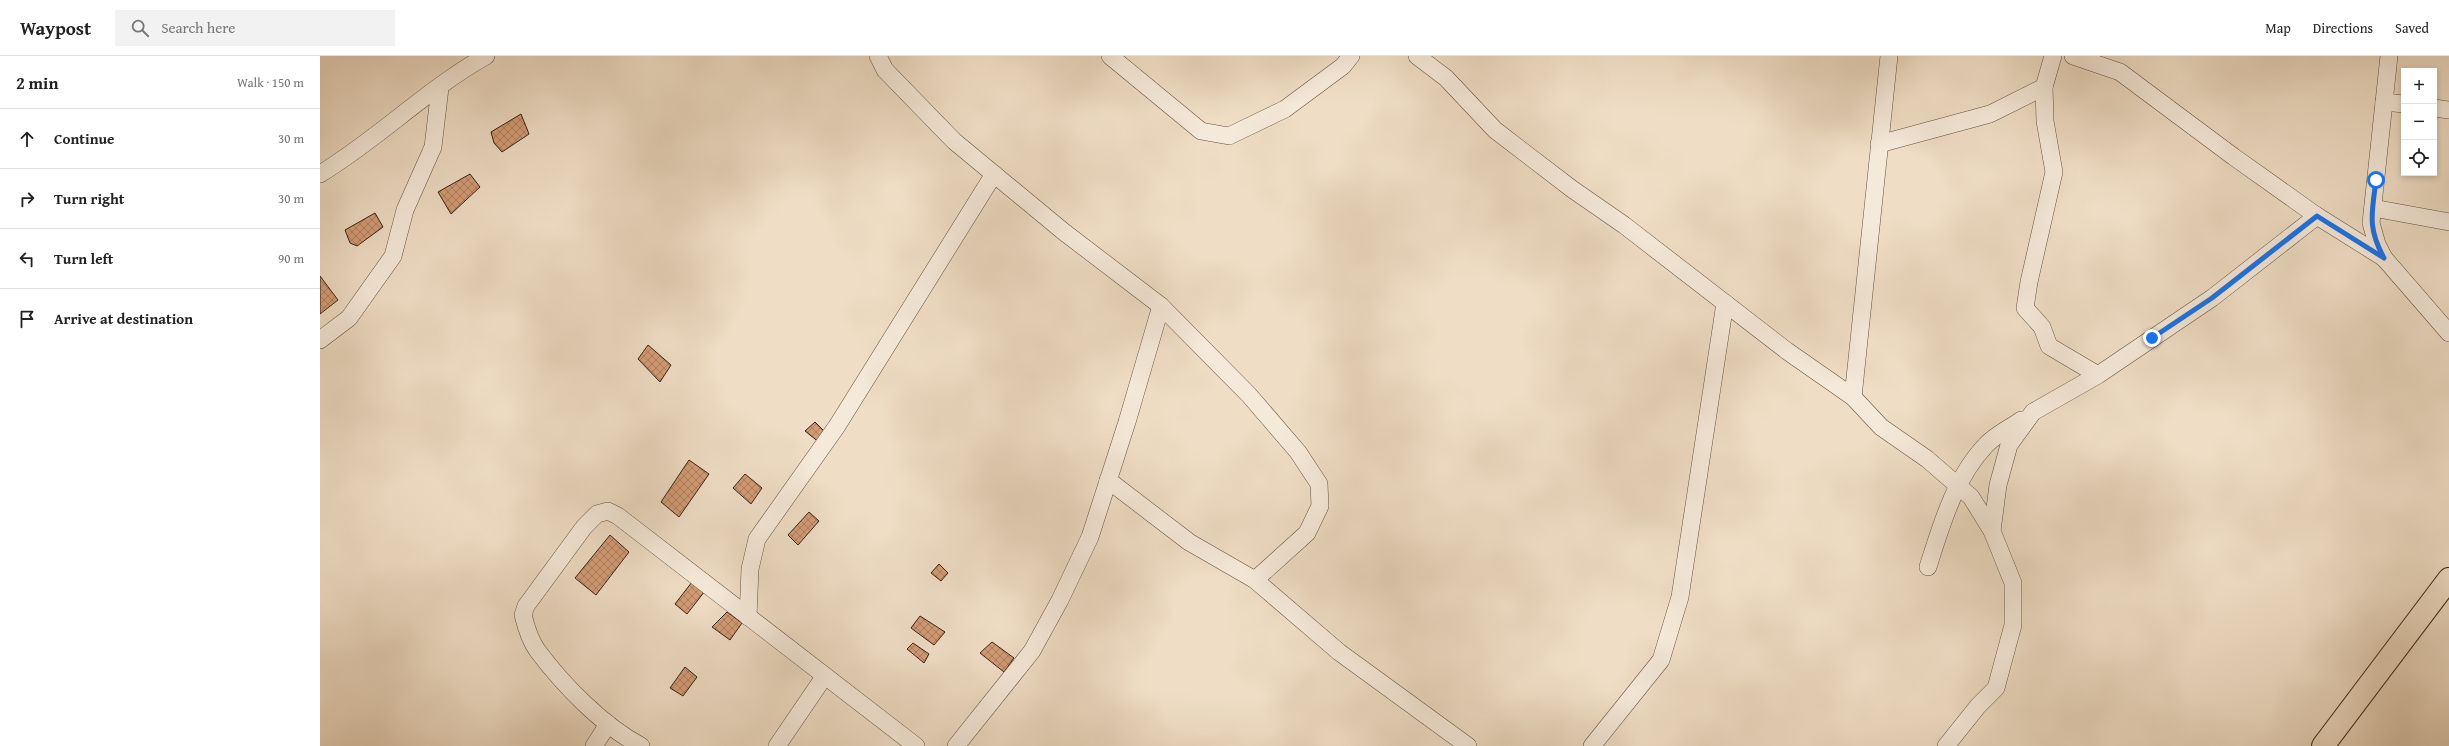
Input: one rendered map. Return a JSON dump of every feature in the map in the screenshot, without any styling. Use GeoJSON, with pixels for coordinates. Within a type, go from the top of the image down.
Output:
{"type":"FeatureCollection","features":[{"type":"Feature","properties":{"kind":"main road"},"geometry":{"type":"LineString","coordinates":[[2327,744],[2449,579]]}},
{"type":"Feature","properties":{"kind":"street"},"geometry":{"type":"LineString","coordinates":[[320,174],[440,88],[467,66],[486,56]]}},
{"type":"Feature","properties":{"kind":"street"},"geometry":{"type":"LineString","coordinates":[[878,56],[884,70],[954,141],[1064,232],[1161,306],[1249,395],[1298,452],[1319,484],[1320,506],[1307,533],[1255,580]]}},
{"type":"Feature","properties":{"kind":"street"},"geometry":{"type":"LineString","coordinates":[[1110,56],[1201,131],[1228,136],[1285,109],[1343,66],[1351,56]]}},
{"type":"Feature","properties":{"kind":"street"},"geometry":{"type":"LineString","coordinates":[[1417,56],[1446,78],[1495,130],[1788,351],[1853,397],[1881,427],[1926,459],[1971,497],[1992,531],[2013,583],[2013,625],[1996,688],[1946,746]]}},
{"type":"Feature","properties":{"kind":"street"},"geometry":{"type":"LineString","coordinates":[[1853,397],[1889,56]]}},
{"type":"Feature","properties":{"kind":"street"},"geometry":{"type":"LineString","coordinates":[[2053,56],[2044,87],[2045,120],[2054,172],[2029,282],[2025,308],[2042,327],[2049,346],[2098,375]]}},
{"type":"Feature","properties":{"kind":"street"},"geometry":{"type":"LineString","coordinates":[[2073,56],[2120,72],[2234,157],[2317,216],[2384,258]]}},
{"type":"Feature","properties":{"kind":"street"},"geometry":{"type":"LineString","coordinates":[[2389,56],[2371,223],[2377,244],[2384,258],[2449,333]]}},
{"type":"Feature","properties":{"kind":"street"},"geometry":{"type":"LineString","coordinates":[[1879,144],[1990,114],[2044,87]]}},
{"type":"Feature","properties":{"kind":"street"},"geometry":{"type":"LineString","coordinates":[[320,340],[348,318],[393,256],[405,210],[434,147],[440,88]]}},
{"type":"Feature","properties":{"kind":"street"},"geometry":{"type":"LineString","coordinates":[[2384,102],[2401,104]]}},
{"type":"Feature","properties":{"kind":"street"},"geometry":{"type":"LineString","coordinates":[[2437,108],[2449,110]]}},
{"type":"Feature","properties":{"kind":"street"},"geometry":{"type":"LineString","coordinates":[[748,618],[750,569],[757,539],[837,426],[994,174]]}},
{"type":"Feature","properties":{"kind":"street"},"geometry":{"type":"LineString","coordinates":[[2373,208],[2449,222]]}},
{"type":"Feature","properties":{"kind":"street"},"geometry":{"type":"LineString","coordinates":[[1928,567],[1940,528],[1959,486],[1964,476],[1986,445],[2033,412],[2098,375],[2212,298],[2317,216]]}},
{"type":"Feature","properties":{"kind":"street"},"geometry":{"type":"LineString","coordinates":[[1592,746],[1662,660],[1680,597],[1725,303]]}},
{"type":"Feature","properties":{"kind":"street"},"geometry":{"type":"LineString","coordinates":[[956,746],[1032,651],[1060,600],[1090,537],[1161,306]]}},
{"type":"Feature","properties":{"kind":"street"},"geometry":{"type":"LineString","coordinates":[[1992,531],[1998,485],[2009,445],[2033,412]]}},
{"type":"Feature","properties":{"kind":"street"},"geometry":{"type":"LineString","coordinates":[[1108,480],[1189,542],[1255,580],[1339,652],[1468,746]]}},
{"type":"Feature","properties":{"kind":"street"},"geometry":{"type":"LineString","coordinates":[[641,746],[621,736],[579,698],[536,649],[523,616],[526,606],[584,527],[597,514],[608,511],[618,516],[824,677],[916,746]]}},
{"type":"Feature","properties":{"kind":"street"},"geometry":{"type":"LineString","coordinates":[[777,746],[824,677]]}},
{"type":"Feature","properties":{"kind":"street"},"geometry":{"type":"LineString","coordinates":[[594,746],[608,724]]}},
{"type":"Feature","properties":{"kind":"building"},"geometry":{"type":"Polygon","coordinates":[[[521,114],[529,134],[502,152],[494,143],[491,132],[521,114]]]}},
{"type":"Feature","properties":{"kind":"building"},"geometry":{"type":"Polygon","coordinates":[[[470,174],[480,187],[451,214],[438,192],[470,174]]]}},
{"type":"Feature","properties":{"kind":"building"},"geometry":{"type":"Polygon","coordinates":[[[375,213],[383,227],[357,246],[350,243],[345,230],[375,213]]]}},
{"type":"Feature","properties":{"kind":"building"},"geometry":{"type":"Polygon","coordinates":[[[320,276],[338,300],[320,314],[320,276]]]}},
{"type":"Feature","properties":{"kind":"building"},"geometry":{"type":"Polygon","coordinates":[[[648,345],[671,365],[660,382],[638,359],[648,345]]]}},
{"type":"Feature","properties":{"kind":"building"},"geometry":{"type":"Polygon","coordinates":[[[815,422],[827,434],[820,443],[805,431],[815,422]]]}},
{"type":"Feature","properties":{"kind":"building"},"geometry":{"type":"Polygon","coordinates":[[[689,460],[709,474],[679,517],[661,502],[689,460]]]}},
{"type":"Feature","properties":{"kind":"building"},"geometry":{"type":"Polygon","coordinates":[[[745,474],[762,488],[751,504],[733,488],[745,474]]]}},
{"type":"Feature","properties":{"kind":"building"},"geometry":{"type":"Polygon","coordinates":[[[809,512],[819,521],[798,545],[788,535],[809,512]]]}},
{"type":"Feature","properties":{"kind":"building"},"geometry":{"type":"Polygon","coordinates":[[[610,535],[629,552],[596,595],[575,578],[610,535]]]}},
{"type":"Feature","properties":{"kind":"building"},"geometry":{"type":"Polygon","coordinates":[[[939,564],[948,573],[941,581],[931,573],[939,564]]]}},
{"type":"Feature","properties":{"kind":"building"},"geometry":{"type":"Polygon","coordinates":[[[692,582],[705,591],[687,614],[675,604],[692,582]]]}},
{"type":"Feature","properties":{"kind":"building"},"geometry":{"type":"Polygon","coordinates":[[[727,612],[742,623],[730,640],[712,627],[727,612]]]}},
{"type":"Feature","properties":{"kind":"building"},"geometry":{"type":"Polygon","coordinates":[[[920,616],[945,632],[934,645],[911,628],[920,616]]]}},
{"type":"Feature","properties":{"kind":"building"},"geometry":{"type":"Polygon","coordinates":[[[992,642],[1014,658],[1004,672],[980,653],[992,642]]]}},
{"type":"Feature","properties":{"kind":"building"},"geometry":{"type":"Polygon","coordinates":[[[913,643],[929,654],[924,663],[907,649],[913,643]]]}},
{"type":"Feature","properties":{"kind":"building"},"geometry":{"type":"Polygon","coordinates":[[[685,667],[697,677],[683,696],[670,688],[685,667]]]}},
{"type":"Feature","properties":{"kind":"route"},"geometry":{"type":"LineString","coordinates":[[2152,338],[2212,298],[2317,216],[2384,258],[2377,244],[2371,223],[2376,180]]}}]}
